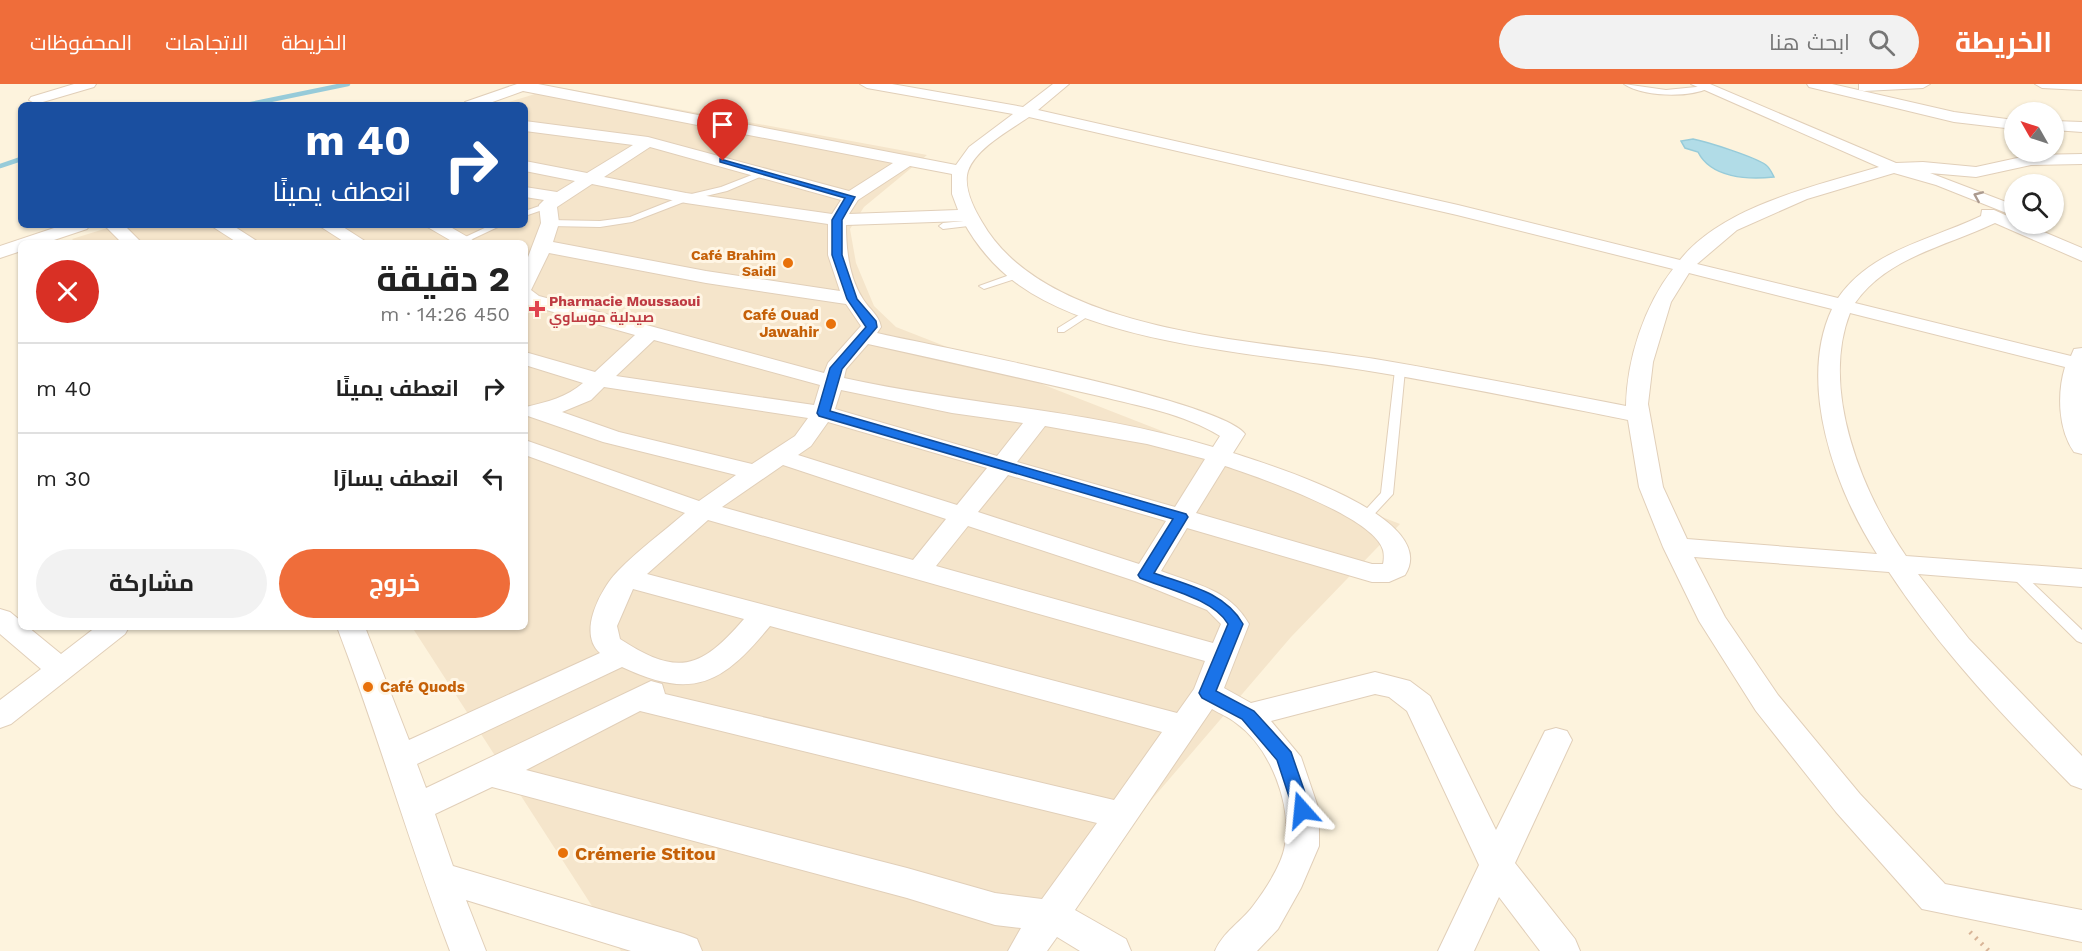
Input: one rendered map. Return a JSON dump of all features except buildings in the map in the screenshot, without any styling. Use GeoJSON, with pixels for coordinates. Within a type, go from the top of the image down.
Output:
{"type":"FeatureCollection","features":[{"type":"Feature","properties":{"kind":"street"},"geometry":{"type":"LineString","coordinates":[[36,100],[89,84]]}},
{"type":"Feature","properties":{"kind":"street"},"geometry":{"type":"LineString","coordinates":[[867,84],[1028,112],[1425,202],[1844,307],[2080,361],[2070,397],[2082,447]]}},
{"type":"Feature","properties":{"kind":"street"},"geometry":{"type":"LineString","coordinates":[[1062,84],[975,150],[960,171],[960,192],[971,219],[996,254],[1018,276],[1035,287],[1087,312],[1186,335],[1400,370],[1638,415]]}},
{"type":"Feature","properties":{"kind":"street"},"geometry":{"type":"LineString","coordinates":[[1814,84],[1954,117],[2004,124]]}},
{"type":"Feature","properties":{"kind":"street"},"geometry":{"type":"LineString","coordinates":[[1837,90],[1923,84]]}},
{"type":"Feature","properties":{"kind":"street"},"geometry":{"type":"LineString","coordinates":[[2042,84],[2082,86]]}},
{"type":"Feature","properties":{"kind":"street"},"geometry":{"type":"LineString","coordinates":[[480,102],[527,86],[960,171]]}},
{"type":"Feature","properties":{"kind":"street"},"geometry":{"type":"LineString","coordinates":[[1702,86],[1894,168],[1931,190],[2004,214]]}},
{"type":"Feature","properties":{"kind":"street"},"geometry":{"type":"LineString","coordinates":[[528,126],[648,142],[851,197]]}},
{"type":"Feature","properties":{"kind":"street"},"geometry":{"type":"LineString","coordinates":[[2064,126],[2082,127]]}},
{"type":"Feature","properties":{"kind":"street"},"geometry":{"type":"LineString","coordinates":[[533,145],[558,131]]}},
{"type":"Feature","properties":{"kind":"street"},"geometry":{"type":"LineString","coordinates":[[528,193],[552,201],[648,142]]}},
{"type":"Feature","properties":{"kind":"street"},"geometry":{"type":"LineString","coordinates":[[2082,159],[2031,160],[1976,172],[1923,167],[1894,168],[1840,182],[1754,215],[1704,245],[1684,267],[1661,302],[1650,333],[1638,384],[1638,415],[1651,487],[1676,547],[1713,621],[1767,703],[1848,803],[1935,898],[2082,926]]}},
{"type":"Feature","properties":{"kind":"street"},"geometry":{"type":"LineString","coordinates":[[679,675],[622,655],[607,644],[603,626],[609,608],[626,578],[705,510],[755,472],[803,441],[823,413],[836,368],[847,352],[865,337],[872,327],[870,321],[852,299],[837,255],[837,220],[851,197],[907,160]]}},
{"type":"Feature","properties":{"kind":"street"},"geometry":{"type":"LineString","coordinates":[[528,167],[686,198],[837,220],[971,219]]}},
{"type":"Feature","properties":{"kind":"street"},"geometry":{"type":"LineString","coordinates":[[528,285],[550,223],[552,201]]}},
{"type":"Feature","properties":{"kind":"street"},"geometry":{"type":"LineString","coordinates":[[2004,214],[1927,243],[1887,264],[1859,287],[1844,307],[1830,349],[1830,408],[1851,481],[1897,563],[1931,611],[2015,709],[2082,776]]}},
{"type":"Feature","properties":{"kind":"street"},"geometry":{"type":"LineString","coordinates":[[36,240],[72,228]]}},
{"type":"Feature","properties":{"kind":"street"},"geometry":{"type":"LineString","coordinates":[[116,228],[130,240]]}},
{"type":"Feature","properties":{"kind":"street"},"geometry":{"type":"LineString","coordinates":[[224,228],[246,240]]}},
{"type":"Feature","properties":{"kind":"street"},"geometry":{"type":"LineString","coordinates":[[332,228],[352,240]]}},
{"type":"Feature","properties":{"kind":"street"},"geometry":{"type":"LineString","coordinates":[[440,228],[464,240]]}},
{"type":"Feature","properties":{"kind":"street"},"geometry":{"type":"LineString","coordinates":[[2064,232],[2082,239]]}},
{"type":"Feature","properties":{"kind":"street"},"geometry":{"type":"LineString","coordinates":[[2042,234],[2082,255]]}},
{"type":"Feature","properties":{"kind":"street"},"geometry":{"type":"LineString","coordinates":[[0,252],[18,246]]}},
{"type":"Feature","properties":{"kind":"street"},"geometry":{"type":"LineString","coordinates":[[543,246],[706,277],[852,299]]}},
{"type":"Feature","properties":{"kind":"street"},"geometry":{"type":"LineString","coordinates":[[528,288],[651,331],[831,381],[950,405],[1172,442],[1221,456],[1270,473],[1328,498],[1364,518],[1382,530],[1395,546],[1396,569],[1389,573],[1372,573],[823,413],[598,380],[528,359]]}},
{"type":"Feature","properties":{"kind":"street"},"geometry":{"type":"LineString","coordinates":[[532,412],[574,400],[651,331]]}},
{"type":"Feature","properties":{"kind":"street"},"geometry":{"type":"LineString","coordinates":[[865,337],[1054,379],[1224,426],[1233,434],[1145,575]]}},
{"type":"Feature","properties":{"kind":"street"},"geometry":{"type":"LineString","coordinates":[[532,412],[603,435],[755,472]]}},
{"type":"Feature","properties":{"kind":"street"},"geometry":{"type":"LineString","coordinates":[[920,569],[1038,420]]}},
{"type":"Feature","properties":{"kind":"street"},"geometry":{"type":"LineString","coordinates":[[528,448],[627,486],[705,510],[1224,656]]}},
{"type":"Feature","properties":{"kind":"street"},"geometry":{"type":"LineString","coordinates":[[781,457],[1145,575],[1217,603],[1229,613],[1235,624],[1224,656],[1207,693],[1053,916],[1026,951]]}},
{"type":"Feature","properties":{"kind":"street"},"geometry":{"type":"LineString","coordinates":[[1676,547],[2082,578]]}},
{"type":"Feature","properties":{"kind":"street"},"geometry":{"type":"LineString","coordinates":[[626,578],[765,613],[1183,726]]}},
{"type":"Feature","properties":{"kind":"street"},"geometry":{"type":"LineString","coordinates":[[417,807],[490,774],[679,675],[702,672],[714,666],[765,613]]}},
{"type":"Feature","properties":{"kind":"street"},"geometry":{"type":"LineString","coordinates":[[0,619],[60,669]]}},
{"type":"Feature","properties":{"kind":"street"},"geometry":{"type":"LineString","coordinates":[[0,716],[111,630]]}},
{"type":"Feature","properties":{"kind":"street"},"geometry":{"type":"LineString","coordinates":[[352,630],[417,807],[438,876],[468,951]]}},
{"type":"Feature","properties":{"kind":"street"},"geometry":{"type":"LineString","coordinates":[[399,758],[622,655]]}},
{"type":"Feature","properties":{"kind":"street"},"geometry":{"type":"LineString","coordinates":[[1248,715],[1375,683],[1391,684],[1405,690],[1419,704],[1498,868],[1562,951]]}},
{"type":"Feature","properties":{"kind":"street"},"geometry":{"type":"LineString","coordinates":[[1207,693],[1248,715],[1285,757],[1302,810],[1302,846],[1289,877],[1265,918],[1233,951]]}},
{"type":"Feature","properties":{"kind":"street"},"geometry":{"type":"LineString","coordinates":[[637,699],[1121,815]]}},
{"type":"Feature","properties":{"kind":"street"},"geometry":{"type":"LineString","coordinates":[[1456,951],[1498,868],[1556,740]]}},
{"type":"Feature","properties":{"kind":"street"},"geometry":{"type":"LineString","coordinates":[[490,774],[907,883],[995,909],[1053,916],[1113,951]]}},
{"type":"Feature","properties":{"kind":"street"},"geometry":{"type":"LineString","coordinates":[[438,876],[684,951]]}},
{"type":"Feature","properties":{"kind":"lane"},"geometry":{"type":"LineString","coordinates":[[1627,84],[1641,90],[1665,94],[1702,86]]}},
{"type":"Feature","properties":{"kind":"lane"},"geometry":{"type":"LineString","coordinates":[[550,223],[577,225],[619,222],[686,198],[724,189],[765,173]]}},
{"type":"Feature","properties":{"kind":"lane"},"geometry":{"type":"LineString","coordinates":[[528,213],[552,201]]}},
{"type":"Feature","properties":{"kind":"lane"},"geometry":{"type":"LineString","coordinates":[[943,226],[971,219]]}},
{"type":"Feature","properties":{"kind":"lane"},"geometry":{"type":"LineString","coordinates":[[468,240],[492,228]]}},
{"type":"Feature","properties":{"kind":"lane"},"geometry":{"type":"LineString","coordinates":[[984,286],[1018,276]]}},
{"type":"Feature","properties":{"kind":"lane"},"geometry":{"type":"LineString","coordinates":[[1061,330],[1087,312]]}},
{"type":"Feature","properties":{"kind":"lane"},"geometry":{"type":"LineString","coordinates":[[1364,518],[1387,494],[1400,370]]}},
{"type":"Feature","properties":{"kind":"lane"},"geometry":{"type":"LineString","coordinates":[[2014,572],[2082,638]]}},
{"type":"Feature","properties":{"kind":"shaded area"},"geometry":{"type":"Polygon","coordinates":[[[558,87],[927,155],[864,207],[850,229],[856,263],[874,306],[896,327],[1400,524],[1291,637],[1022,951],[621,951],[414,630],[528,630],[528,240],[72,239],[107,228],[528,228],[528,102],[509,102],[558,87]]]}},
{"type":"Feature","properties":{"kind":"water"},"geometry":{"type":"Polygon","coordinates":[[[1693,139],[1731,150],[1760,162],[1769,168],[1774,177],[1742,177],[1721,172],[1704,161],[1698,152],[1685,148],[1681,141],[1693,139]]]}},
{"type":"Feature","properties":{"kind":"waterway"},"geometry":{"type":"LineString","coordinates":[[261,102],[348,84]]}},
{"type":"Feature","properties":{"kind":"waterway"},"geometry":{"type":"LineString","coordinates":[[0,166],[18,160]]}},
{"type":"Feature","properties":{"kind":"place","name":"Café Brahim Saidi"},"geometry":{"type":"Point","coordinates":[788,263]}},
{"type":"Feature","properties":{"kind":"place","name":"Pharmacie Moussaoui صيدلية موساوي"},"geometry":{"type":"Point","coordinates":[537,309]}},
{"type":"Feature","properties":{"kind":"place","name":"Café Ouad Jawahir"},"geometry":{"type":"Point","coordinates":[831,324]}},
{"type":"Feature","properties":{"kind":"place","name":"Café Quods"},"geometry":{"type":"Point","coordinates":[368,687]}},
{"type":"Feature","properties":{"kind":"place","name":"Crémerie Stitou"},"geometry":{"type":"Point","coordinates":[563,853]}},
{"type":"Feature","properties":{"kind":"route"},"geometry":{"type":"LineString","coordinates":[[723,161],[851,197],[837,220],[837,255],[852,299],[870,321],[872,327],[865,337],[847,352],[836,368],[823,413],[1181,517],[1145,575],[1217,603],[1229,613],[1235,624],[1224,656],[1207,693],[1248,715],[1285,757],[1302,810]]}}]}
